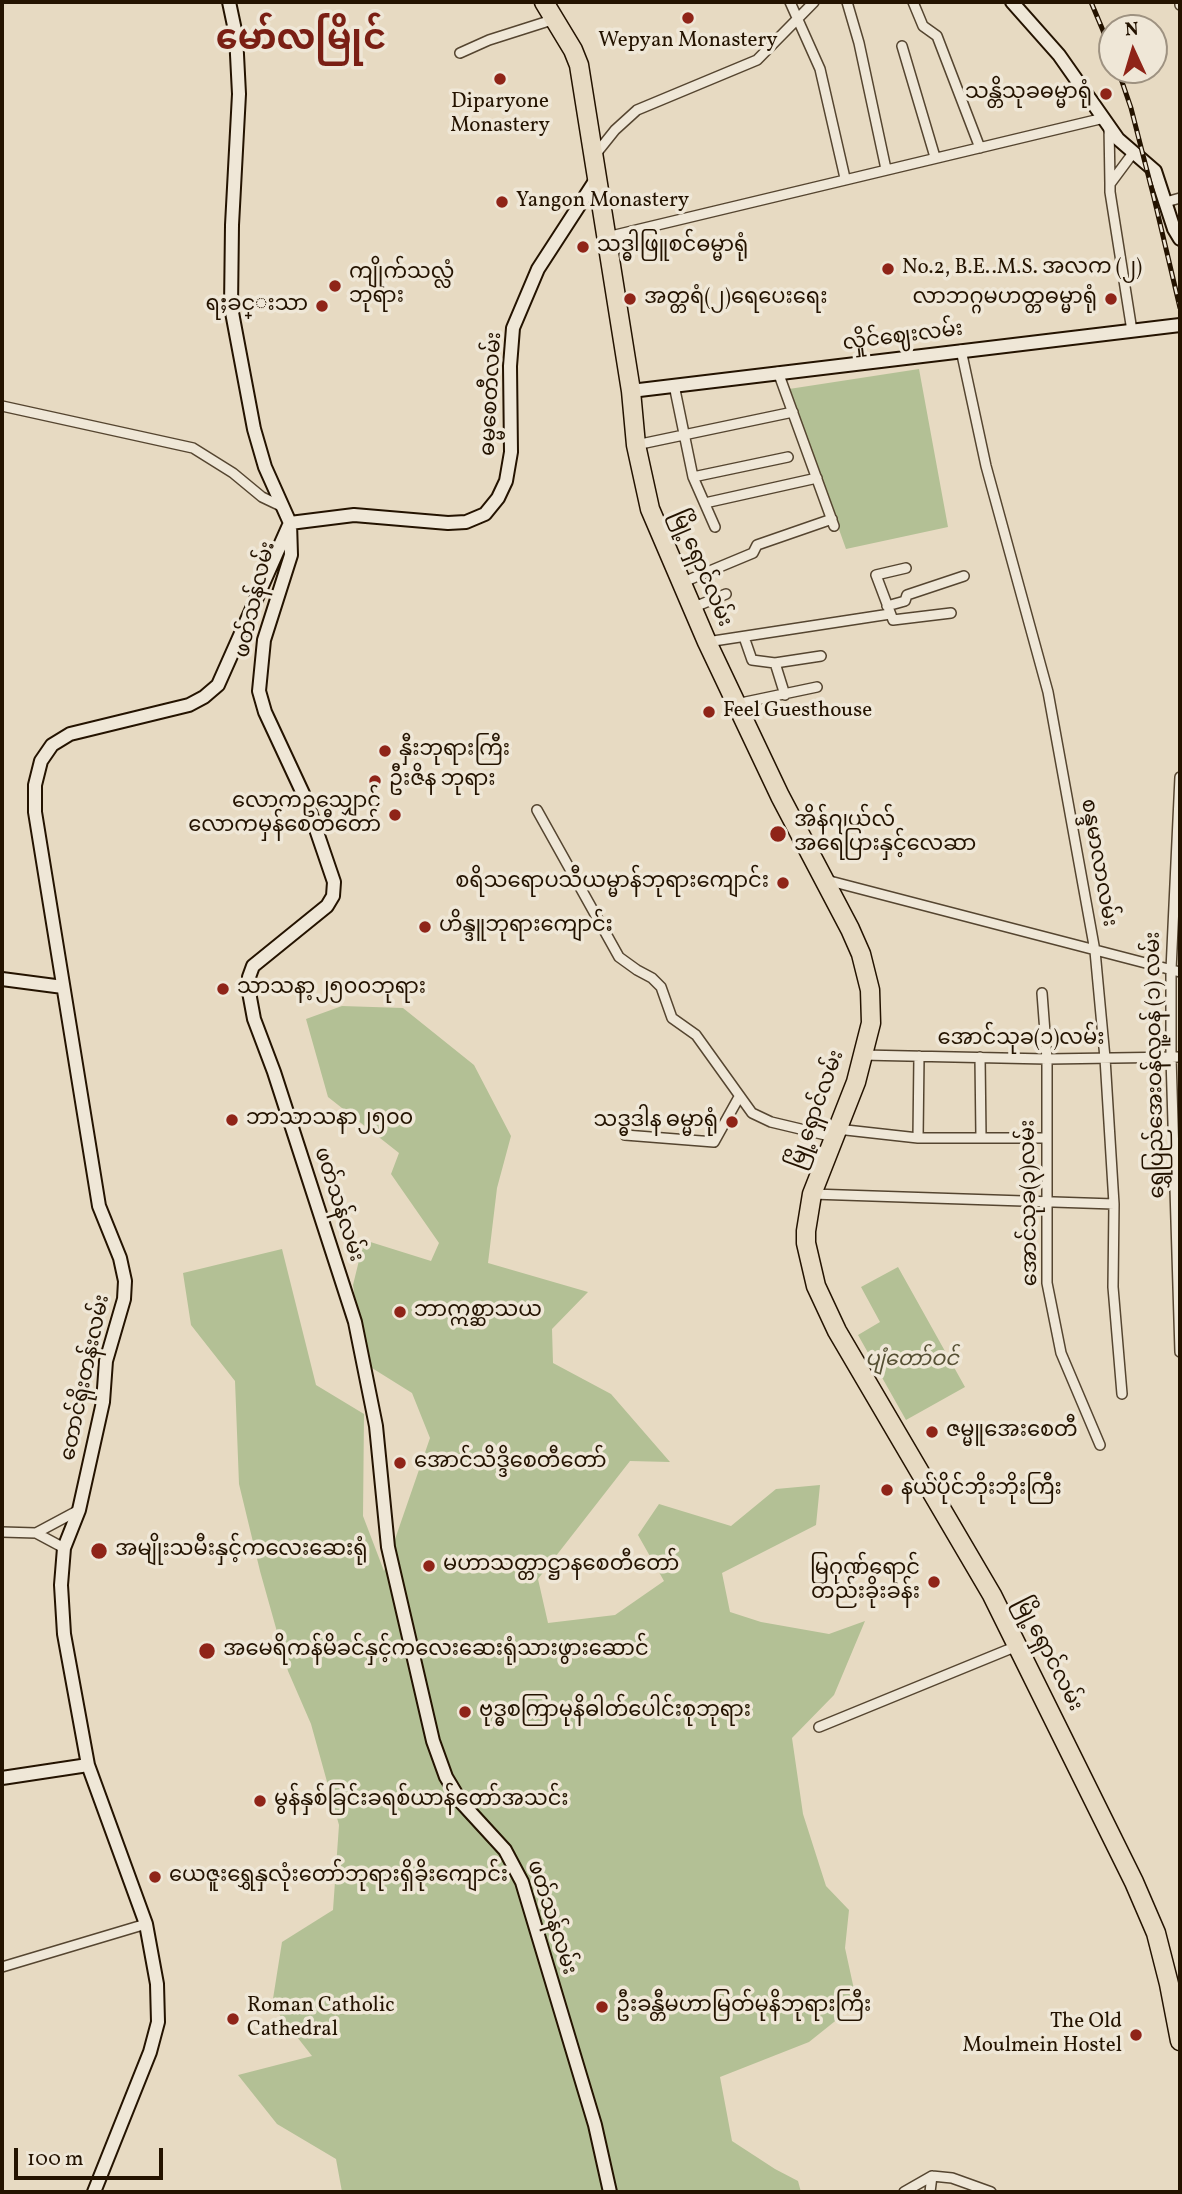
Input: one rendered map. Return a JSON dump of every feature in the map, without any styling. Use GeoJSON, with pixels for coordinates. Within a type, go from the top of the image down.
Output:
{"type":"FeatureCollection","features":[{"type":"Feature","properties":{"kind":"highway","name":"မြို့ရှောင်လမ်း"},"geometry":{"type":"LineString","coordinates":[[544,2],[579,65],[631,391],[636,445],[650,509],[707,642],[779,796],[861,954],[870,990],[871,1023],[850,1101],[812,1194],[806,1243],[816,1286],[837,1331],[992,1595],[1146,1907],[1163,1958],[1180,2041]]}},
{"type":"Feature","properties":{"kind":"street","name":"ဖတ်သန်လမ်း"},"geometry":{"type":"LineString","coordinates":[[229,2],[236,34],[239,84],[231,307],[254,429],[265,467],[290,523],[291,555],[264,640],[259,691],[264,712],[306,800],[334,882],[333,895],[327,905],[253,966],[248,977],[249,992],[254,1019],[274,1072],[358,1335],[376,1426],[388,1547],[433,1741],[446,1777],[456,1794],[479,1824],[505,1850],[522,1882],[595,2125],[610,2192]]}},
{"type":"Feature","properties":{"kind":"street"},"geometry":{"type":"LineString","coordinates":[[790,2],[821,69],[845,178]]}},
{"type":"Feature","properties":{"kind":"street"},"geometry":{"type":"LineString","coordinates":[[594,155],[637,110],[757,60],[814,2]]}},
{"type":"Feature","properties":{"kind":"street"},"geometry":{"type":"LineString","coordinates":[[847,2],[859,43],[886,169]]}},
{"type":"Feature","properties":{"kind":"street"},"geometry":{"type":"LineString","coordinates":[[913,2],[923,26],[937,36],[980,148]]}},
{"type":"Feature","properties":{"kind":"street"},"geometry":{"type":"LineString","coordinates":[[1012,2],[1059,55],[1118,139],[1154,171],[1180,239]]}},
{"type":"Feature","properties":{"kind":"street"},"geometry":{"type":"LineString","coordinates":[[460,53],[489,40],[555,19]]}},
{"type":"Feature","properties":{"kind":"street"},"geometry":{"type":"LineString","coordinates":[[902,46],[935,157]]}},
{"type":"Feature","properties":{"kind":"street"},"geometry":{"type":"LineString","coordinates":[[607,237],[935,157],[1106,121]]}},
{"type":"Feature","properties":{"kind":"street"},"geometry":{"type":"LineString","coordinates":[[1106,121],[1110,184],[1132,331]]}},
{"type":"Feature","properties":{"kind":"street"},"geometry":{"type":"LineString","coordinates":[[1110,184],[1133,153]]}},
{"type":"Feature","properties":{"kind":"street","name":"ဓမ္မစေတီလမ်း"},"geometry":{"type":"LineString","coordinates":[[290,523],[354,515],[448,523],[466,522],[485,514],[498,498],[506,481],[510,462],[510,366],[513,328],[538,269],[597,178]]}},
{"type":"Feature","properties":{"kind":"street"},"geometry":{"type":"LineString","coordinates":[[1166,202],[1180,198]]}},
{"type":"Feature","properties":{"kind":"street","name":"လှိုင်ဈေးလမ်း"},"geometry":{"type":"LineString","coordinates":[[631,391],[1180,325]]}},
{"type":"Feature","properties":{"kind":"street","name":"စန္ဒမာလာလမ်း"},"geometry":{"type":"LineString","coordinates":[[961,350],[986,466],[1048,692],[1095,951],[1114,1204],[1113,1287],[1122,1394]]}},
{"type":"Feature","properties":{"kind":"street"},"geometry":{"type":"LineString","coordinates":[[681,583],[753,553],[757,545],[833,523],[778,372]]}},
{"type":"Feature","properties":{"kind":"street"},"geometry":{"type":"LineString","coordinates":[[674,385],[694,477],[715,527]]}},
{"type":"Feature","properties":{"kind":"street"},"geometry":{"type":"LineString","coordinates":[[2,406],[193,448],[233,473],[262,497],[283,507]]}},
{"type":"Feature","properties":{"kind":"street"},"geometry":{"type":"LineString","coordinates":[[636,445],[793,412]]}},
{"type":"Feature","properties":{"kind":"street"},"geometry":{"type":"LineString","coordinates":[[694,477],[788,457]]}},
{"type":"Feature","properties":{"kind":"street"},"geometry":{"type":"LineString","coordinates":[[705,503],[817,478]]}},
{"type":"Feature","properties":{"kind":"street","name":"တောင်ရိုးတန်းလမ်း"},"geometry":{"type":"LineString","coordinates":[[93,2192],[150,2052],[158,2022],[157,1984],[146,1924],[88,1765],[64,1634],[61,1585],[64,1548],[79,1510],[103,1402],[107,1361],[124,1299],[125,1281],[120,1258],[99,1206],[35,812],[35,785],[41,761],[52,745],[70,734],[189,705],[218,685],[290,523]]}},
{"type":"Feature","properties":{"kind":"street"},"geometry":{"type":"LineString","coordinates":[[906,568],[876,575],[893,620],[951,614]]}},
{"type":"Feature","properties":{"kind":"street"},"geometry":{"type":"LineString","coordinates":[[707,642],[888,610],[905,601],[907,595],[964,576]]}},
{"type":"Feature","properties":{"kind":"street"},"geometry":{"type":"LineString","coordinates":[[692,608],[726,594]]}},
{"type":"Feature","properties":{"kind":"street"},"geometry":{"type":"LineString","coordinates":[[744,637],[751,660],[775,663],[821,656]]}},
{"type":"Feature","properties":{"kind":"street"},"geometry":{"type":"LineString","coordinates":[[775,663],[785,695]]}},
{"type":"Feature","properties":{"kind":"street"},"geometry":{"type":"LineString","coordinates":[[736,704],[817,687]]}},
{"type":"Feature","properties":{"kind":"street","name":"ရွှေပြည်အေးဝန်လူ့ဝန် (၁) လမ်း"},"geometry":{"type":"LineString","coordinates":[[1180,778],[1175,971],[1180,1352]]}},
{"type":"Feature","properties":{"kind":"street"},"geometry":{"type":"LineString","coordinates":[[537,810],[619,957],[652,978],[660,987],[672,1018],[696,1035],[752,1113],[771,1122],[836,1133],[918,1138],[1047,1138]]}},
{"type":"Feature","properties":{"kind":"street"},"geometry":{"type":"LineString","coordinates":[[824,880],[1175,971]]}},
{"type":"Feature","properties":{"kind":"street"},"geometry":{"type":"LineString","coordinates":[[2,979],[63,986]]}},
{"type":"Feature","properties":{"kind":"street","name":"အောင်သုခ(၃)လမ်း"},"geometry":{"type":"LineString","coordinates":[[1042,993],[1047,1059],[1047,1283],[1061,1353],[1100,1445]]}},
{"type":"Feature","properties":{"kind":"street","name":"အောင်သုခ(၁)လမ်း"},"geometry":{"type":"LineString","coordinates":[[862,1055],[1047,1059],[1176,1057]]}},
{"type":"Feature","properties":{"kind":"street"},"geometry":{"type":"LineString","coordinates":[[918,1138],[919,1056]]}},
{"type":"Feature","properties":{"kind":"street"},"geometry":{"type":"LineString","coordinates":[[980,1057],[981,1137]]}},
{"type":"Feature","properties":{"kind":"street"},"geometry":{"type":"LineString","coordinates":[[625,1135],[714,1142],[739,1097]]}},
{"type":"Feature","properties":{"kind":"street"},"geometry":{"type":"LineString","coordinates":[[812,1194],[1114,1204]]}},
{"type":"Feature","properties":{"kind":"street"},"geometry":{"type":"LineString","coordinates":[[36,1533],[79,1510]]}},
{"type":"Feature","properties":{"kind":"street"},"geometry":{"type":"LineString","coordinates":[[2,1532],[36,1533],[64,1548]]}},
{"type":"Feature","properties":{"kind":"street"},"geometry":{"type":"LineString","coordinates":[[819,1727],[1017,1646]]}},
{"type":"Feature","properties":{"kind":"street"},"geometry":{"type":"LineString","coordinates":[[2,1778],[88,1765]]}},
{"type":"Feature","properties":{"kind":"street"},"geometry":{"type":"LineString","coordinates":[[2,1967],[146,1924]]}},
{"type":"Feature","properties":{"kind":"street"},"geometry":{"type":"LineString","coordinates":[[904,2192],[932,2176],[952,2178],[991,2192]]}},
{"type":"Feature","properties":{"kind":"street"},"geometry":{"type":"LineString","coordinates":[[930,2192],[932,2176]]}},
{"type":"Feature","properties":{"kind":"green space"},"geometry":{"type":"Polygon","coordinates":[[[919,369],[948,527],[846,549],[789,389],[919,369]]]}},
{"type":"Feature","properties":{"kind":"green space"},"geometry":{"type":"Polygon","coordinates":[[[342,1006],[403,1008],[474,1065],[511,1136],[497,1188],[488,1263],[588,1292],[552,1329],[553,1363],[611,1394],[670,1462],[630,1461],[538,1579],[548,1623],[615,1615],[664,1581],[638,1535],[659,1504],[731,1526],[776,1489],[820,1485],[816,1525],[722,1573],[730,1612],[761,1622],[829,1634],[865,1621],[834,1695],[792,1738],[803,1814],[826,1886],[849,1910],[845,1948],[855,1994],[839,2018],[809,2042],[720,2077],[732,2141],[798,2181],[801,2192],[342,2192],[336,2159],[277,2124],[238,2075],[312,2056],[272,2005],[282,1942],[333,1910],[339,1825],[311,1724],[288,1671],[239,1484],[235,1381],[191,1325],[183,1273],[282,1249],[316,1385],[364,1414],[363,1516],[384,1571],[430,1438],[412,1393],[364,1363],[353,1285],[364,1240],[431,1261],[439,1243],[391,1174],[399,1153],[328,1097],[306,1019],[342,1006]]]}},
{"type":"Feature","properties":{"kind":"green space","name":"ပျံတော်ဝင်"},"geometry":{"type":"Polygon","coordinates":[[[898,1267],[965,1387],[906,1420],[858,1335],[880,1322],[861,1287],[898,1267]]]}},
{"type":"Feature","properties":{"kind":"railway"},"geometry":{"type":"LineString","coordinates":[[1091,2],[1098,19]]}},
{"type":"Feature","properties":{"kind":"railway"},"geometry":{"type":"LineString","coordinates":[[1123,84],[1180,308]]}},
{"type":"Feature","properties":{"kind":"place","name":"Wepyan Monastery"},"geometry":{"type":"Point","coordinates":[688,18]}},
{"type":"Feature","properties":{"kind":"place","name":"Diparyone Monastery"},"geometry":{"type":"Point","coordinates":[500,79]}},
{"type":"Feature","properties":{"kind":"place","name":"သန္တိသုခဓမ္မာရုံ"},"geometry":{"type":"Point","coordinates":[1106,94]}},
{"type":"Feature","properties":{"kind":"place","name":"Yangon Monastery"},"geometry":{"type":"Point","coordinates":[502,202]}},
{"type":"Feature","properties":{"kind":"place","name":"သဒ္ဓါဖြူစင်ဓမ္မာရုံ"},"geometry":{"type":"Point","coordinates":[583,247]}},
{"type":"Feature","properties":{"kind":"place","name":"No.2, B.E..M.S. အလက (၂)"},"geometry":{"type":"Point","coordinates":[888,269]}},
{"type":"Feature","properties":{"kind":"place","name":"ကျိုက်သလ္လံ ဘုရား"},"geometry":{"type":"Point","coordinates":[335,286]}},
{"type":"Feature","properties":{"kind":"place","name":"အတ္တရံ(၂)ရေပေးရေး"},"geometry":{"type":"Point","coordinates":[630,299]}},
{"type":"Feature","properties":{"kind":"place","name":"လာဘဂ္ဂမဟတ္တဓမ္မာရုံ"},"geometry":{"type":"Point","coordinates":[1111,299]}},
{"type":"Feature","properties":{"kind":"place","name":"ရႈခင္းသာ"},"geometry":{"type":"Point","coordinates":[322,306]}},
{"type":"Feature","properties":{"kind":"place","name":"Feel Guesthouse"},"geometry":{"type":"Point","coordinates":[709,712]}},
{"type":"Feature","properties":{"kind":"place","name":"နှီးဘုရားကြီး"},"geometry":{"type":"Point","coordinates":[385,751]}},
{"type":"Feature","properties":{"kind":"place","name":"ဦးဇိန ဘုရား"},"geometry":{"type":"Point","coordinates":[375,781]}},
{"type":"Feature","properties":{"kind":"place","name":"လောကဥသျှောင် လောကမှန်စေတီတော်"},"geometry":{"type":"Point","coordinates":[395,815]}},
{"type":"Feature","properties":{"kind":"place","name":"အိန်ဂျယ်လ် အရေပြားနှင့်လေဆာ"},"geometry":{"type":"Point","coordinates":[778,834]}},
{"type":"Feature","properties":{"kind":"place","name":"စရိသရောပသီယမ္မာန်ဘုရားကျောင်း"},"geometry":{"type":"Point","coordinates":[783,883]}},
{"type":"Feature","properties":{"kind":"place","name":"ဟိန္ဒူဘုရားကျောင်း"},"geometry":{"type":"Point","coordinates":[425,927]}},
{"type":"Feature","properties":{"kind":"place","name":"သာသနာ့၂၅၀၀ဘုရား"},"geometry":{"type":"Point","coordinates":[223,989]}},
{"type":"Feature","properties":{"kind":"place","name":"ဘာသာသနာ၂၅၀၀"},"geometry":{"type":"Point","coordinates":[232,1120]}},
{"type":"Feature","properties":{"kind":"place","name":"သဒ္ဓဒါန ဓမ္မာရုံ"},"geometry":{"type":"Point","coordinates":[732,1122]}},
{"type":"Feature","properties":{"kind":"place","name":"ဘာဣစ္ဆာသယ"},"geometry":{"type":"Point","coordinates":[400,1312]}},
{"type":"Feature","properties":{"kind":"place","name":"ဇမ္မူအေးစေတီ"},"geometry":{"type":"Point","coordinates":[932,1432]}},
{"type":"Feature","properties":{"kind":"place","name":"အောင်သိဒ္ဒိစေတီတော်"},"geometry":{"type":"Point","coordinates":[400,1463]}},
{"type":"Feature","properties":{"kind":"place","name":"နယ်ပိုင်ဘိုးဘိုးကြီး"},"geometry":{"type":"Point","coordinates":[887,1490]}},
{"type":"Feature","properties":{"kind":"place","name":"အမျိုးသမီးနှင့်ကလေးဆေးရုံ"},"geometry":{"type":"Point","coordinates":[99,1551]}},
{"type":"Feature","properties":{"kind":"place","name":"မဟာသတ္တာဋ္ဌာနစေတီတော်"},"geometry":{"type":"Point","coordinates":[429,1566]}},
{"type":"Feature","properties":{"kind":"place","name":"မြဂုဏ်ရောင် တည်းခိုးခန်း"},"geometry":{"type":"Point","coordinates":[934,1582]}},
{"type":"Feature","properties":{"kind":"place","name":"အမေရိကန်မိခင်နှင့်ကလေးဆေးရုံသားဖွားဆောင်"},"geometry":{"type":"Point","coordinates":[207,1651]}},
{"type":"Feature","properties":{"kind":"place","name":"ဗုဒ္ဓစကြာမုနိဓါတ်ပေါင်းစုဘုရား"},"geometry":{"type":"Point","coordinates":[465,1712]}},
{"type":"Feature","properties":{"kind":"place","name":"မွန်နှစ်ခြင်းခရစ်ယာန်တော်အသင်း"},"geometry":{"type":"Point","coordinates":[260,1801]}},
{"type":"Feature","properties":{"kind":"place","name":"ယေဇူးရွှေနှလုံးတော်ဘုရားရှိခိုးကျောင်း"},"geometry":{"type":"Point","coordinates":[155,1877]}},
{"type":"Feature","properties":{"kind":"place","name":"ဦးခန္တီမဟာမြတ်မုနိဘုရားကြီး"},"geometry":{"type":"Point","coordinates":[602,2007]}},
{"type":"Feature","properties":{"kind":"place","name":"Roman Catholic Cathedral"},"geometry":{"type":"Point","coordinates":[233,2019]}},
{"type":"Feature","properties":{"kind":"place","name":"The Old Moulmein Hostel"},"geometry":{"type":"Point","coordinates":[1136,2035]}},
{"type":"Feature","properties":{"kind":"district","name":"မော်လမြိုင်"},"geometry":{"type":"Point","coordinates":[301,43]}}]}
